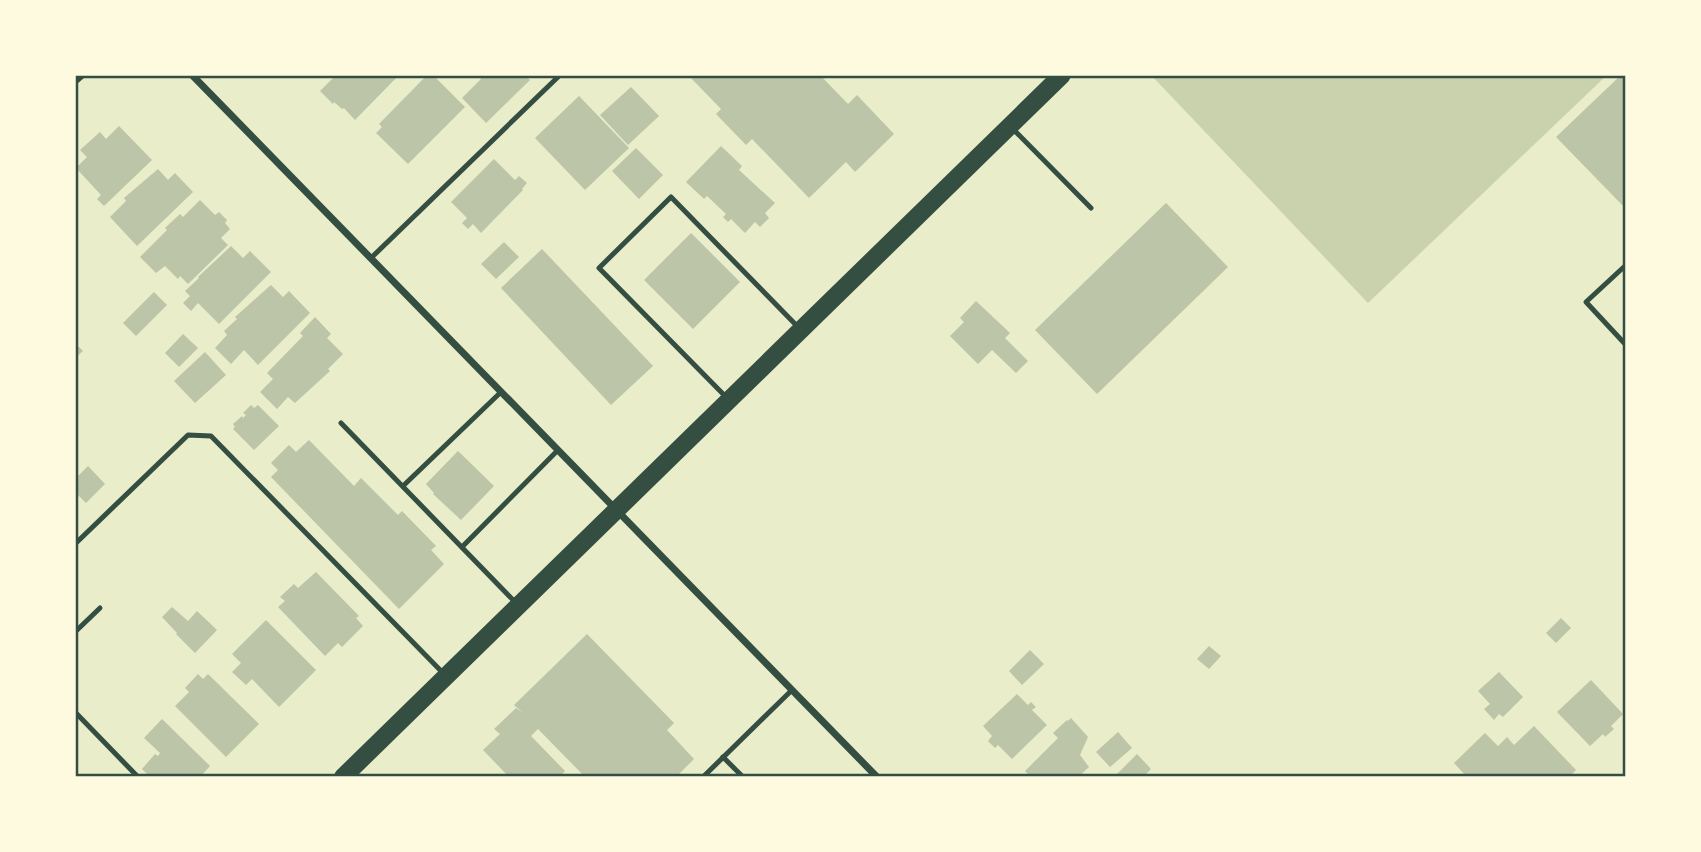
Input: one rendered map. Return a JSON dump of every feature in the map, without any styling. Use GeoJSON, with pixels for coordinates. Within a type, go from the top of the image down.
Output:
{"type":"FeatureCollection","features":[{"type":"Feature","properties":{"kind":"main road"},"geometry":{"type":"LineString","coordinates":[[343,777],[1062,75]]}},
{"type":"Feature","properties":{"kind":"street"},"geometry":{"type":"LineString","coordinates":[[75,81],[82,75]]}},
{"type":"Feature","properties":{"kind":"street"},"geometry":{"type":"LineString","coordinates":[[192,75],[877,777]]}},
{"type":"Feature","properties":{"kind":"lane"},"geometry":{"type":"LineString","coordinates":[[371,258],[560,75]]}},
{"type":"Feature","properties":{"kind":"lane"},"geometry":{"type":"LineString","coordinates":[[1010,125],[1091,208]]}},
{"type":"Feature","properties":{"kind":"lane"},"geometry":{"type":"LineString","coordinates":[[729,401],[599,268],[671,197],[802,330]]}},
{"type":"Feature","properties":{"kind":"lane"},"geometry":{"type":"LineString","coordinates":[[1626,265],[1586,302],[1626,345]]}},
{"type":"Feature","properties":{"kind":"lane"},"geometry":{"type":"LineString","coordinates":[[404,486],[502,392]]}},
{"type":"Feature","properties":{"kind":"lane"},"geometry":{"type":"LineString","coordinates":[[341,423],[519,606]]}},
{"type":"Feature","properties":{"kind":"lane"},"geometry":{"type":"LineString","coordinates":[[75,544],[188,435],[211,436],[446,676]]}},
{"type":"Feature","properties":{"kind":"lane"},"geometry":{"type":"LineString","coordinates":[[462,547],[558,450]]}},
{"type":"Feature","properties":{"kind":"lane"},"geometry":{"type":"LineString","coordinates":[[75,632],[100,608]]}},
{"type":"Feature","properties":{"kind":"lane"},"geometry":{"type":"LineString","coordinates":[[703,777],[792,690]]}},
{"type":"Feature","properties":{"kind":"lane"},"geometry":{"type":"LineString","coordinates":[[75,712],[138,777]]}},
{"type":"Feature","properties":{"kind":"lane"},"geometry":{"type":"LineString","coordinates":[[723,757],[743,777]]}},
{"type":"Feature","properties":{"kind":"green space"},"geometry":{"type":"Polygon","coordinates":[[[1151,75],[1607,75],[1368,303],[1151,75]]]}},
{"type":"Feature","properties":{"kind":"building"},"geometry":{"type":"Polygon","coordinates":[[[336,75],[399,75],[355,120],[344,108],[334,102],[333,104],[320,91],[336,75]]]}},
{"type":"Feature","properties":{"kind":"building"},"geometry":{"type":"Polygon","coordinates":[[[427,75],[433,75],[465,107],[408,164],[376,133],[382,127],[379,124],[427,75]]]}},
{"type":"Feature","properties":{"kind":"building"},"geometry":{"type":"Polygon","coordinates":[[[477,75],[525,75],[530,80],[486,123],[462,98],[481,79],[477,75]]]}},
{"type":"Feature","properties":{"kind":"building"},"geometry":{"type":"Polygon","coordinates":[[[688,75],[820,75],[848,104],[857,95],[894,134],[855,172],[846,162],[809,198],[752,139],[746,145],[716,114],[721,109],[688,75]]]}},
{"type":"Feature","properties":{"kind":"building"},"geometry":{"type":"Polygon","coordinates":[[[1621,75],[1626,75],[1626,209],[1556,137],[1621,75]]]}},
{"type":"Feature","properties":{"kind":"building"},"geometry":{"type":"Polygon","coordinates":[[[631,87],[659,116],[628,145],[600,115],[631,87]]]}},
{"type":"Feature","properties":{"kind":"building"},"geometry":{"type":"Polygon","coordinates":[[[579,96],[629,148],[585,190],[535,138],[579,96]]]}},
{"type":"Feature","properties":{"kind":"building"},"geometry":{"type":"Polygon","coordinates":[[[119,126],[152,160],[104,206],[97,199],[101,195],[76,168],[87,157],[80,150],[100,132],[106,139],[119,126]]]}},
{"type":"Feature","properties":{"kind":"building"},"geometry":{"type":"Polygon","coordinates":[[[721,146],[742,166],[739,170],[775,203],[765,213],[769,218],[760,227],[755,222],[745,233],[731,219],[728,222],[723,217],[726,214],[707,196],[704,199],[686,182],[721,146]]]}},
{"type":"Feature","properties":{"kind":"building"},"geometry":{"type":"Polygon","coordinates":[[[636,148],[663,175],[639,199],[612,171],[636,148]]]}},
{"type":"Feature","properties":{"kind":"building"},"geometry":{"type":"Polygon","coordinates":[[[494,159],[515,180],[519,176],[527,183],[481,233],[473,224],[468,229],[462,223],[467,218],[451,202],[494,159]]]}},
{"type":"Feature","properties":{"kind":"building"},"geometry":{"type":"Polygon","coordinates":[[[158,169],[168,180],[175,173],[193,192],[137,246],[110,217],[126,201],[124,198],[158,169]]]}},
{"type":"Feature","properties":{"kind":"building"},"geometry":{"type":"Polygon","coordinates":[[[200,200],[215,215],[219,212],[227,220],[225,223],[230,229],[221,238],[228,245],[188,284],[180,276],[178,279],[165,266],[156,273],[140,257],[167,230],[165,228],[180,214],[183,217],[200,200]]]}},
{"type":"Feature","properties":{"kind":"building"},"geometry":{"type":"Polygon","coordinates":[[[1166,203],[1228,267],[1097,394],[1035,330],[1166,203]]]}},
{"type":"Feature","properties":{"kind":"building"},"geometry":{"type":"Polygon","coordinates":[[[691,233],[740,282],[693,329],[644,280],[691,233]]]}},
{"type":"Feature","properties":{"kind":"building"},"geometry":{"type":"Polygon","coordinates":[[[504,242],[519,257],[496,279],[481,264],[504,242]]]}},
{"type":"Feature","properties":{"kind":"building"},"geometry":{"type":"Polygon","coordinates":[[[231,246],[243,258],[250,251],[271,272],[219,324],[198,303],[191,311],[183,303],[190,296],[185,291],[231,246]]]}},
{"type":"Feature","properties":{"kind":"building"},"geometry":{"type":"Polygon","coordinates":[[[542,249],[653,366],[611,405],[501,288],[542,249]]]}},
{"type":"Feature","properties":{"kind":"building"},"geometry":{"type":"Polygon","coordinates":[[[271,285],[283,297],[289,291],[310,313],[258,365],[244,350],[231,364],[215,348],[227,335],[224,331],[237,319],[235,317],[271,285]]]}},
{"type":"Feature","properties":{"kind":"building"},"geometry":{"type":"Polygon","coordinates":[[[154,292],[167,305],[136,336],[123,323],[154,292]]]}},
{"type":"Feature","properties":{"kind":"building"},"geometry":{"type":"Polygon","coordinates":[[[976,301],[1010,333],[1005,338],[1028,361],[1016,373],[992,350],[978,364],[950,336],[964,322],[960,318],[976,301]]]}},
{"type":"Feature","properties":{"kind":"building"},"geometry":{"type":"Polygon","coordinates":[[[315,317],[331,334],[327,338],[343,354],[328,369],[330,371],[295,403],[288,397],[277,409],[260,392],[273,379],[267,373],[303,336],[300,333],[315,317]]]}},
{"type":"Feature","properties":{"kind":"building"},"geometry":{"type":"Polygon","coordinates":[[[183,334],[198,348],[179,367],[165,353],[183,334]]]}},
{"type":"Feature","properties":{"kind":"building"},"geometry":{"type":"Polygon","coordinates":[[[75,343],[83,351],[75,358],[75,343]]]}},
{"type":"Feature","properties":{"kind":"building"},"geometry":{"type":"Polygon","coordinates":[[[205,352],[226,375],[195,403],[174,381],[205,352]]]}},
{"type":"Feature","properties":{"kind":"building"},"geometry":{"type":"Polygon","coordinates":[[[251,405],[254,408],[258,405],[279,426],[254,450],[233,429],[233,424],[246,415],[243,413],[251,405]]]}},
{"type":"Feature","properties":{"kind":"building"},"geometry":{"type":"Polygon","coordinates":[[[309,440],[354,486],[361,478],[398,515],[402,511],[436,546],[431,550],[444,564],[399,609],[271,477],[278,470],[271,463],[289,445],[296,452],[309,440]]]}},
{"type":"Feature","properties":{"kind":"building"},"geometry":{"type":"Polygon","coordinates":[[[458,451],[494,486],[461,520],[426,484],[458,451]]]}},
{"type":"Feature","properties":{"kind":"building"},"geometry":{"type":"Polygon","coordinates":[[[88,466],[105,484],[86,503],[75,492],[75,479],[88,466]]]}},
{"type":"Feature","properties":{"kind":"building"},"geometry":{"type":"Polygon","coordinates":[[[316,572],[359,616],[356,618],[363,626],[342,647],[338,643],[325,656],[278,607],[285,601],[280,597],[294,584],[298,588],[316,572]]]}},
{"type":"Feature","properties":{"kind":"building"},"geometry":{"type":"Polygon","coordinates":[[[172,607],[188,621],[197,611],[217,630],[195,653],[162,617],[172,607]]]}},
{"type":"Feature","properties":{"kind":"building"},"geometry":{"type":"Polygon","coordinates":[[[1561,618],[1571,628],[1556,643],[1546,633],[1561,618]]]}},
{"type":"Feature","properties":{"kind":"building"},"geometry":{"type":"Polygon","coordinates":[[[266,620],[316,670],[279,707],[252,679],[246,685],[232,672],[241,663],[232,654],[266,620]]]}},
{"type":"Feature","properties":{"kind":"building"},"geometry":{"type":"Polygon","coordinates":[[[587,634],[674,723],[667,730],[694,759],[676,777],[585,777],[538,729],[531,736],[565,771],[559,777],[509,777],[483,750],[500,734],[494,729],[516,708],[523,713],[514,705],[587,634]]]}},
{"type":"Feature","properties":{"kind":"building"},"geometry":{"type":"Polygon","coordinates":[[[1209,646],[1221,656],[1209,669],[1197,659],[1209,646]]]}},
{"type":"Feature","properties":{"kind":"building"},"geometry":{"type":"Polygon","coordinates":[[[1030,650],[1044,664],[1022,685],[1009,671],[1030,650]]]}},
{"type":"Feature","properties":{"kind":"building"},"geometry":{"type":"Polygon","coordinates":[[[1499,672],[1523,697],[1503,717],[1499,714],[1494,720],[1484,709],[1490,704],[1478,691],[1499,672]]]}},
{"type":"Feature","properties":{"kind":"building"},"geometry":{"type":"Polygon","coordinates":[[[198,674],[203,679],[208,674],[259,724],[226,757],[175,706],[189,692],[185,688],[198,674]]]}},
{"type":"Feature","properties":{"kind":"building"},"geometry":{"type":"Polygon","coordinates":[[[1591,680],[1623,714],[1611,726],[1614,729],[1605,737],[1603,734],[1590,746],[1557,712],[1591,680]]]}},
{"type":"Feature","properties":{"kind":"building"},"geometry":{"type":"Polygon","coordinates":[[[1017,694],[1028,705],[1031,702],[1036,707],[1032,710],[1047,725],[1012,759],[998,745],[995,748],[988,741],[992,736],[983,726],[1017,694]]]}},
{"type":"Feature","properties":{"kind":"building"},"geometry":{"type":"Polygon","coordinates":[[[1071,718],[1088,737],[1080,755],[1089,767],[1078,777],[1031,777],[1025,771],[1058,738],[1053,733],[1071,718]]]}},
{"type":"Feature","properties":{"kind":"building"},"geometry":{"type":"Polygon","coordinates":[[[162,719],[210,766],[200,777],[150,777],[142,769],[155,754],[158,756],[160,753],[144,738],[162,719]]]}},
{"type":"Feature","properties":{"kind":"building"},"geometry":{"type":"Polygon","coordinates":[[[1534,726],[1576,770],[1569,777],[1467,777],[1454,763],[1485,733],[1498,746],[1507,737],[1514,745],[1534,726]]]}},
{"type":"Feature","properties":{"kind":"building"},"geometry":{"type":"Polygon","coordinates":[[[1118,732],[1132,748],[1110,767],[1096,752],[1118,732]]]}},
{"type":"Feature","properties":{"kind":"building"},"geometry":{"type":"Polygon","coordinates":[[[1137,754],[1151,769],[1143,777],[1120,777],[1117,774],[1137,754]]]}}]}
